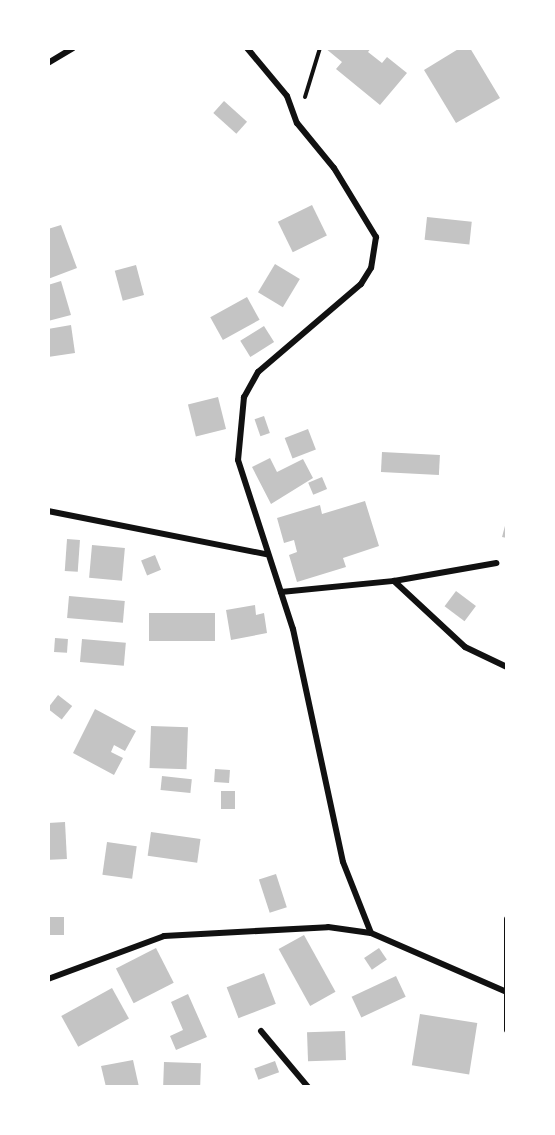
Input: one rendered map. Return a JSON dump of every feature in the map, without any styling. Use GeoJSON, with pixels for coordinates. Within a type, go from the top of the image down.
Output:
{"type":"FeatureCollection","features":[{"type":"Feature","properties":{"kind":"street"},"geometry":{"type":"LineString","coordinates":[[48,63],[73,48]]}},
{"type":"Feature","properties":{"kind":"street"},"geometry":{"type":"LineString","coordinates":[[247,48],[287,96],[297,123],[367,218],[376,237],[376,252],[361,284],[292,338],[258,372],[244,397],[238,460],[266,554],[281,592],[343,862],[371,933]]}},
{"type":"Feature","properties":{"kind":"street"},"geometry":{"type":"LineString","coordinates":[[48,511],[266,554]]}},
{"type":"Feature","properties":{"kind":"street"},"geometry":{"type":"LineString","coordinates":[[281,592],[394,581],[496,563]]}},
{"type":"Feature","properties":{"kind":"street"},"geometry":{"type":"LineString","coordinates":[[394,581],[465,647],[507,667]]}},
{"type":"Feature","properties":{"kind":"street"},"geometry":{"type":"LineString","coordinates":[[507,919],[505,992],[507,1030]]}},
{"type":"Feature","properties":{"kind":"street"},"geometry":{"type":"LineString","coordinates":[[48,979],[164,936],[284,926],[371,933],[505,992]]}},
{"type":"Feature","properties":{"kind":"street"},"geometry":{"type":"LineString","coordinates":[[261,1031],[310,1086]]}},
{"type":"Feature","properties":{"kind":"path"},"geometry":{"type":"LineString","coordinates":[[297,123],[320,48]]}},
{"type":"Feature","properties":{"kind":"building"},"geometry":{"type":"Polygon","coordinates":[[[325,48],[371,48],[368,52],[382,63],[387,57],[407,73],[380,105],[336,69],[342,62],[325,48]]]}},
{"type":"Feature","properties":{"kind":"building"},"geometry":{"type":"Polygon","coordinates":[[[460,48],[470,48],[500,98],[456,123],[424,70],[460,48]]]}},
{"type":"Feature","properties":{"kind":"building"},"geometry":{"type":"Polygon","coordinates":[[[224,101],[247,122],[236,134],[213,113],[224,101]]]}},
{"type":"Feature","properties":{"kind":"building"},"geometry":{"type":"Polygon","coordinates":[[[312,205],[327,236],[293,252],[278,222],[312,205]]]}},
{"type":"Feature","properties":{"kind":"building"},"geometry":{"type":"Polygon","coordinates":[[[427,217],[472,222],[469,245],[425,240],[427,217]]]}},
{"type":"Feature","properties":{"kind":"building"},"geometry":{"type":"Polygon","coordinates":[[[61,225],[77,268],[48,279],[48,229],[61,225]]]}},
{"type":"Feature","properties":{"kind":"building"},"geometry":{"type":"Polygon","coordinates":[[[275,264],[300,279],[283,307],[258,292],[275,264]]]}},
{"type":"Feature","properties":{"kind":"building"},"geometry":{"type":"Polygon","coordinates":[[[136,265],[144,295],[123,301],[115,271],[136,265]]]}},
{"type":"Feature","properties":{"kind":"building"},"geometry":{"type":"Polygon","coordinates":[[[61,281],[71,315],[48,321],[48,285],[61,281]]]}},
{"type":"Feature","properties":{"kind":"building"},"geometry":{"type":"Polygon","coordinates":[[[247,297],[260,320],[223,340],[210,317],[247,297]]]}},
{"type":"Feature","properties":{"kind":"building"},"geometry":{"type":"Polygon","coordinates":[[[71,325],[75,353],[48,357],[48,329],[71,325]]]}},
{"type":"Feature","properties":{"kind":"building"},"geometry":{"type":"Polygon","coordinates":[[[264,326],[274,342],[250,357],[240,341],[264,326]]]}},
{"type":"Feature","properties":{"kind":"building"},"geometry":{"type":"Polygon","coordinates":[[[218,397],[226,429],[196,437],[188,404],[218,397]]]}},
{"type":"Feature","properties":{"kind":"building"},"geometry":{"type":"Polygon","coordinates":[[[264,416],[270,433],[260,436],[255,419],[264,416]]]}},
{"type":"Feature","properties":{"kind":"building"},"geometry":{"type":"Polygon","coordinates":[[[308,429],[316,450],[293,458],[285,438],[308,429]]]}},
{"type":"Feature","properties":{"kind":"building"},"geometry":{"type":"Polygon","coordinates":[[[382,452],[440,455],[439,475],[381,472],[382,452]]]}},
{"type":"Feature","properties":{"kind":"building"},"geometry":{"type":"Polygon","coordinates":[[[270,458],[277,472],[303,459],[313,478],[271,504],[252,467],[270,458]]]}},
{"type":"Feature","properties":{"kind":"building"},"geometry":{"type":"Polygon","coordinates":[[[322,477],[327,489],[313,495],[308,483],[322,477]]]}},
{"type":"Feature","properties":{"kind":"building"},"geometry":{"type":"Polygon","coordinates":[[[365,501],[379,546],[343,558],[346,567],[297,582],[289,555],[297,552],[294,540],[284,543],[277,518],[320,505],[322,514],[365,501]]]}},
{"type":"Feature","properties":{"kind":"building"},"geometry":{"type":"Polygon","coordinates":[[[507,522],[507,538],[502,537],[507,522]]]}},
{"type":"Feature","properties":{"kind":"building"},"geometry":{"type":"Polygon","coordinates":[[[67,539],[80,540],[78,572],[65,571],[67,539]]]}},
{"type":"Feature","properties":{"kind":"building"},"geometry":{"type":"Polygon","coordinates":[[[92,545],[125,548],[122,581],[89,578],[92,545]]]}},
{"type":"Feature","properties":{"kind":"building"},"geometry":{"type":"Polygon","coordinates":[[[155,555],[161,570],[147,575],[141,561],[155,555]]]}},
{"type":"Feature","properties":{"kind":"building"},"geometry":{"type":"Polygon","coordinates":[[[456,591],[476,606],[465,621],[445,606],[456,591]]]}},
{"type":"Feature","properties":{"kind":"building"},"geometry":{"type":"Polygon","coordinates":[[[69,596],[125,601],[123,623],[67,618],[69,596]]]}},
{"type":"Feature","properties":{"kind":"building"},"geometry":{"type":"Polygon","coordinates":[[[255,605],[256,615],[264,613],[267,633],[231,640],[226,610],[255,605]]]}},
{"type":"Feature","properties":{"kind":"building"},"geometry":{"type":"Polygon","coordinates":[[[149,613],[215,613],[215,641],[149,641],[149,613]]]}},
{"type":"Feature","properties":{"kind":"building"},"geometry":{"type":"Polygon","coordinates":[[[55,638],[68,639],[67,653],[54,652],[55,638]]]}},
{"type":"Feature","properties":{"kind":"building"},"geometry":{"type":"Polygon","coordinates":[[[82,639],[126,643],[124,666],[80,662],[82,639]]]}},
{"type":"Feature","properties":{"kind":"building"},"geometry":{"type":"Polygon","coordinates":[[[58,695],[72,706],[62,719],[48,709],[58,695]]]}},
{"type":"Feature","properties":{"kind":"building"},"geometry":{"type":"Polygon","coordinates":[[[95,709],[136,731],[125,751],[114,745],[111,752],[123,758],[114,775],[73,753],[95,709]]]}},
{"type":"Feature","properties":{"kind":"building"},"geometry":{"type":"Polygon","coordinates":[[[151,726],[188,727],[187,769],[150,768],[151,726]]]}},
{"type":"Feature","properties":{"kind":"building"},"geometry":{"type":"Polygon","coordinates":[[[215,769],[230,770],[229,783],[214,782],[215,769]]]}},
{"type":"Feature","properties":{"kind":"building"},"geometry":{"type":"Polygon","coordinates":[[[162,776],[192,779],[190,793],[161,790],[162,776]]]}},
{"type":"Feature","properties":{"kind":"building"},"geometry":{"type":"Polygon","coordinates":[[[221,791],[235,791],[235,809],[221,809],[221,791]]]}},
{"type":"Feature","properties":{"kind":"building"},"geometry":{"type":"Polygon","coordinates":[[[65,822],[67,859],[50,860],[48,823],[65,822]]]}},
{"type":"Feature","properties":{"kind":"building"},"geometry":{"type":"Polygon","coordinates":[[[151,832],[201,839],[197,863],[148,856],[151,832]]]}},
{"type":"Feature","properties":{"kind":"building"},"geometry":{"type":"Polygon","coordinates":[[[107,842],[137,846],[132,879],[102,875],[107,842]]]}},
{"type":"Feature","properties":{"kind":"building"},"geometry":{"type":"Polygon","coordinates":[[[276,874],[287,907],[270,913],[259,880],[276,874]]]}},
{"type":"Feature","properties":{"kind":"building"},"geometry":{"type":"Polygon","coordinates":[[[48,917],[64,917],[64,935],[48,935],[48,917]]]}},
{"type":"Feature","properties":{"kind":"building"},"geometry":{"type":"Polygon","coordinates":[[[304,935],[336,992],[310,1006],[279,949],[304,935]]]}},
{"type":"Feature","properties":{"kind":"building"},"geometry":{"type":"Polygon","coordinates":[[[156,948],[174,983],[134,1003],[116,968],[156,948]]]}},
{"type":"Feature","properties":{"kind":"building"},"geometry":{"type":"Polygon","coordinates":[[[379,948],[387,960],[372,970],[364,958],[379,948]]]}},
{"type":"Feature","properties":{"kind":"building"},"geometry":{"type":"Polygon","coordinates":[[[264,973],[276,1004],[238,1018],[227,987],[264,973]]]}},
{"type":"Feature","properties":{"kind":"building"},"geometry":{"type":"Polygon","coordinates":[[[396,976],[406,997],[361,1018],[352,997],[396,976]]]}},
{"type":"Feature","properties":{"kind":"building"},"geometry":{"type":"Polygon","coordinates":[[[112,988],[129,1019],[78,1047],[61,1016],[112,988]]]}},
{"type":"Feature","properties":{"kind":"building"},"geometry":{"type":"Polygon","coordinates":[[[188,994],[207,1037],[176,1050],[170,1036],[183,1030],[171,1002],[188,994]]]}},
{"type":"Feature","properties":{"kind":"building"},"geometry":{"type":"Polygon","coordinates":[[[420,1014],[477,1023],[469,1074],[412,1065],[420,1014]]]}},
{"type":"Feature","properties":{"kind":"building"},"geometry":{"type":"Polygon","coordinates":[[[345,1031],[346,1060],[308,1061],[307,1032],[345,1031]]]}},
{"type":"Feature","properties":{"kind":"building"},"geometry":{"type":"Polygon","coordinates":[[[133,1060],[139,1087],[106,1087],[101,1066],[133,1060]]]}},
{"type":"Feature","properties":{"kind":"building"},"geometry":{"type":"Polygon","coordinates":[[[275,1061],[279,1072],[258,1080],[254,1069],[275,1061]]]}},
{"type":"Feature","properties":{"kind":"building"},"geometry":{"type":"Polygon","coordinates":[[[164,1062],[201,1063],[200,1087],[163,1087],[164,1062]]]}}]}
